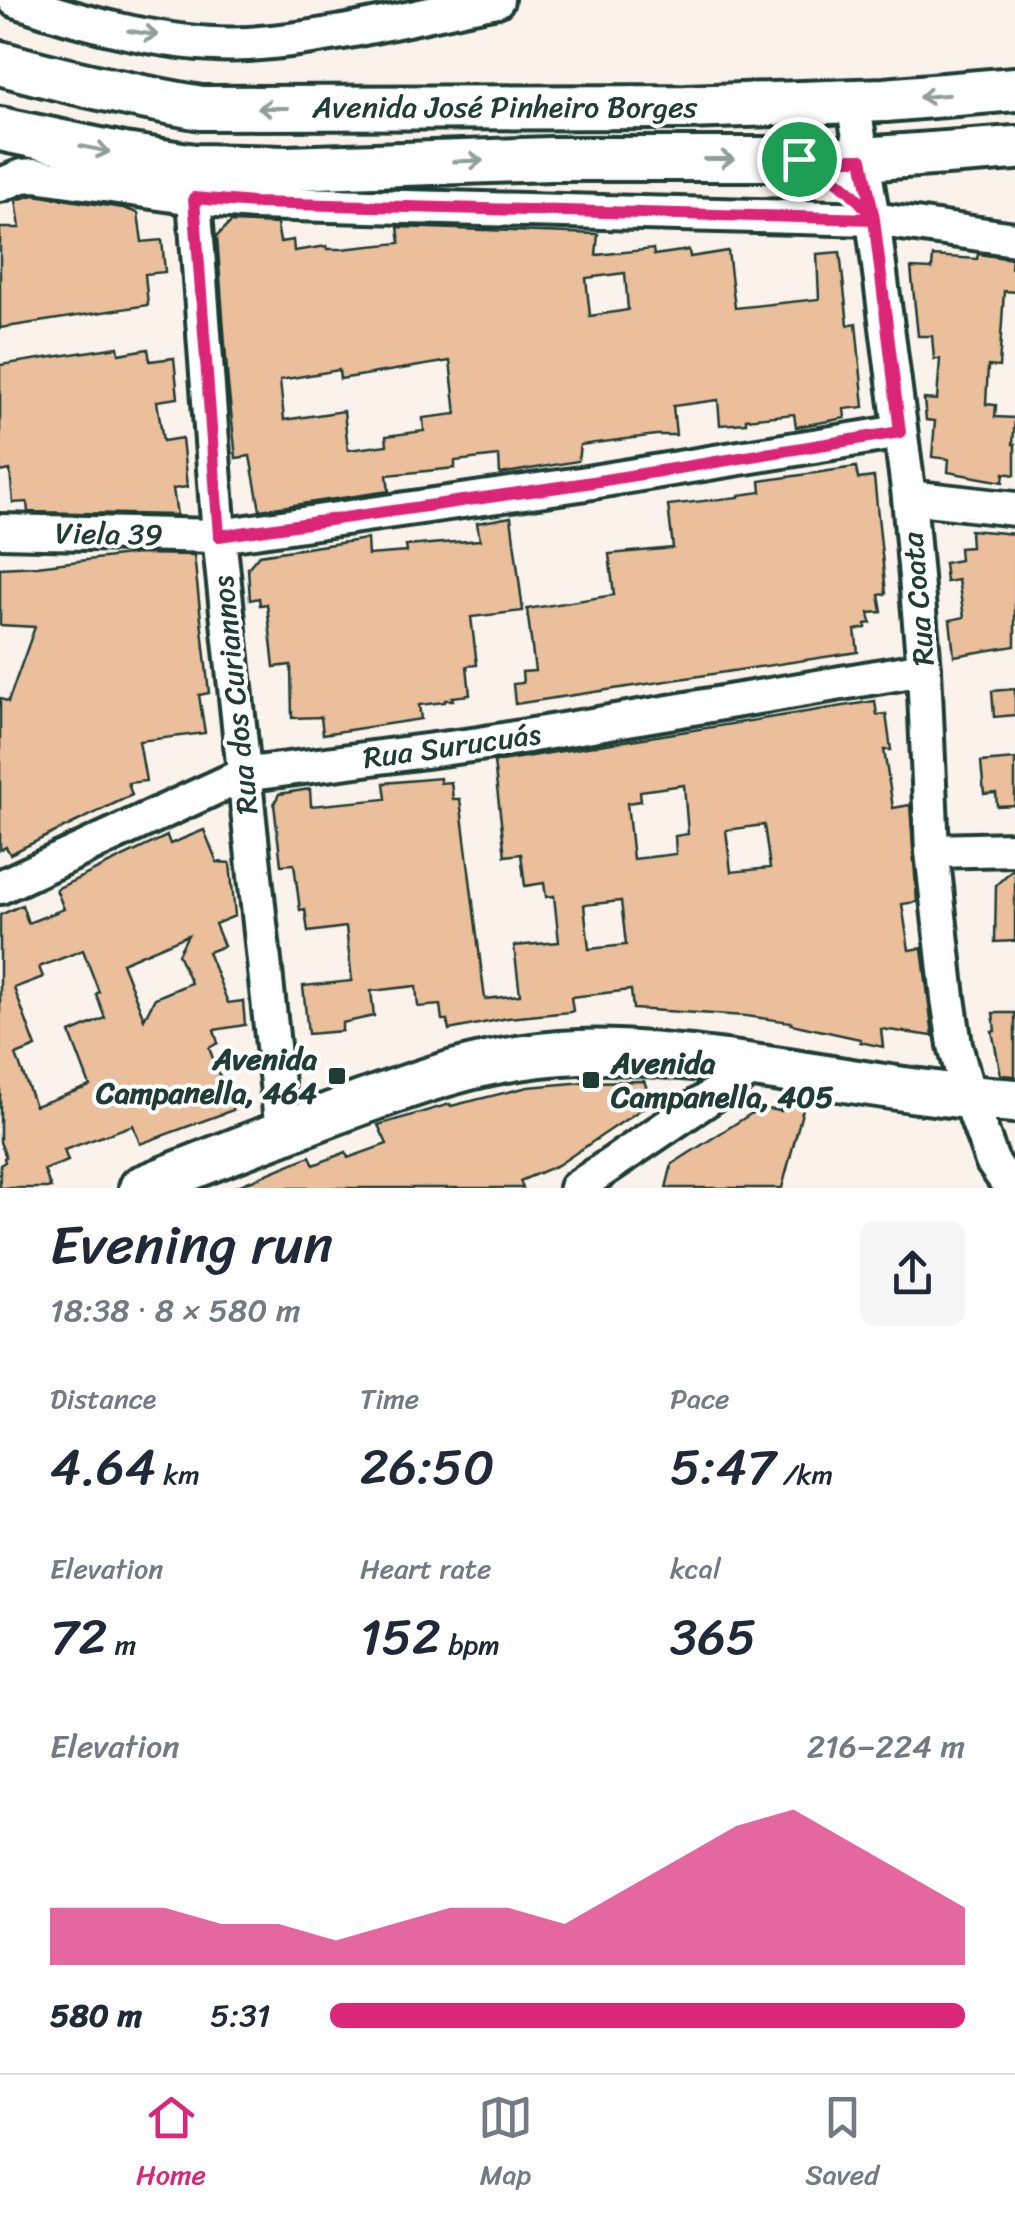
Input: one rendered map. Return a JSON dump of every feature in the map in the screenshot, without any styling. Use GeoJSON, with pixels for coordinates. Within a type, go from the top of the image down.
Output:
{"type":"FeatureCollection","features":[{"type":"Feature","properties":{"kind":"main road","name":"Avenida José Pinheiro Borges"},"geometry":{"type":"LineString","coordinates":[[0,63],[126,96],[201,108],[686,107],[853,102],[1015,89]]}},
{"type":"Feature","properties":{"kind":"main road"},"geometry":{"type":"LineString","coordinates":[[551,159],[575,137],[586,107]]}},
{"type":"Feature","properties":{"kind":"main road"},"geometry":{"type":"LineString","coordinates":[[648,159],[650,143],[658,128],[686,107]]}},
{"type":"Feature","properties":{"kind":"main road","name":"Avenida José Pinheiro Borges"},"geometry":{"type":"LineString","coordinates":[[0,129],[194,166],[288,168],[551,159],[862,159],[1015,148]]}},
{"type":"Feature","properties":{"kind":"main road"},"geometry":{"type":"LineString","coordinates":[[141,1188],[437,1075],[527,1056],[626,1052],[758,1065],[1015,1101]]}},
{"type":"Feature","properties":{"kind":"street"},"geometry":{"type":"LineString","coordinates":[[16,0],[122,30],[228,44],[311,37],[496,0]]}},
{"type":"Feature","properties":{"kind":"street","name":"Rua Coata"},"geometry":{"type":"LineString","coordinates":[[853,102],[874,219],[909,497],[924,668],[932,851],[948,998],[968,1097],[992,1161],[1012,1188]]}},
{"type":"Feature","properties":{"kind":"street"},"geometry":{"type":"LineString","coordinates":[[799,159],[841,182],[874,219]]}},
{"type":"Feature","properties":{"kind":"street"},"geometry":{"type":"LineString","coordinates":[[3,181],[22,176],[51,176],[254,203],[874,219],[1015,239]]}},
{"type":"Feature","properties":{"kind":"street","name":"Rua dos Curiannos"},"geometry":{"type":"LineString","coordinates":[[194,198],[219,536],[282,1131]]}},
{"type":"Feature","properties":{"kind":"street","name":"Viela 39"},"geometry":{"type":"LineString","coordinates":[[0,531],[219,536],[580,484],[900,432]]}},
{"type":"Feature","properties":{"kind":"street"},"geometry":{"type":"LineString","coordinates":[[909,497],[1015,509]]}},
{"type":"Feature","properties":{"kind":"street","name":"Rua Surucuás"},"geometry":{"type":"LineString","coordinates":[[0,887],[243,775],[479,744],[924,668]]}},
{"type":"Feature","properties":{"kind":"street"},"geometry":{"type":"LineString","coordinates":[[932,851],[1015,849]]}},
{"type":"Feature","properties":{"kind":"street"},"geometry":{"type":"LineString","coordinates":[[576,1188],[758,1065]]}},
{"type":"Feature","properties":{"kind":"building"},"geometry":{"type":"Polygon","coordinates":[[[34,195],[138,213],[142,242],[162,240],[165,272],[145,274],[148,305],[0,328],[0,228],[20,228],[16,200],[34,195]]]}},
{"type":"Feature","properties":{"kind":"building"},"geometry":{"type":"Polygon","coordinates":[[[231,222],[277,224],[280,242],[293,240],[294,251],[400,243],[398,227],[598,234],[596,255],[653,249],[654,255],[689,250],[690,257],[728,251],[735,308],[819,299],[817,254],[840,252],[848,325],[856,323],[864,407],[844,409],[845,418],[796,427],[794,414],[720,425],[718,400],[673,406],[676,435],[580,445],[578,461],[500,474],[499,456],[455,461],[455,468],[387,475],[389,491],[260,510],[250,456],[236,458],[217,236],[231,222]],[[625,273],[586,278],[590,316],[628,310],[625,273]],[[450,361],[340,379],[339,370],[280,380],[284,420],[344,411],[348,450],[387,445],[386,436],[424,431],[423,418],[456,414],[450,361]]]}},
{"type":"Feature","properties":{"kind":"building"},"geometry":{"type":"Polygon","coordinates":[[[978,254],[1012,259],[1011,268],[1015,269],[1015,292],[1004,291],[999,367],[988,366],[986,404],[996,405],[995,417],[1015,418],[1015,475],[1004,473],[1003,482],[948,472],[949,459],[932,457],[935,421],[926,420],[924,399],[937,400],[940,359],[934,359],[932,336],[918,336],[911,268],[932,269],[933,256],[977,259],[978,254]]]}},
{"type":"Feature","properties":{"kind":"building"},"geometry":{"type":"Polygon","coordinates":[[[118,347],[119,354],[148,349],[150,361],[174,358],[178,398],[157,401],[163,441],[182,438],[187,487],[173,489],[177,515],[28,512],[27,502],[13,503],[10,470],[0,472],[0,365],[118,347]]]}},
{"type":"Feature","properties":{"kind":"building"},"geometry":{"type":"Polygon","coordinates":[[[856,467],[858,479],[874,477],[886,594],[879,595],[882,612],[869,613],[871,623],[855,630],[858,652],[515,704],[513,684],[523,683],[522,672],[535,671],[527,609],[614,595],[609,554],[673,548],[668,505],[739,497],[761,492],[760,481],[856,467]]]}},
{"type":"Feature","properties":{"kind":"building"},"geometry":{"type":"Polygon","coordinates":[[[511,517],[523,611],[471,617],[477,665],[467,666],[470,695],[419,705],[421,719],[323,734],[321,717],[292,718],[291,665],[274,667],[267,604],[260,605],[259,598],[250,600],[248,568],[259,555],[367,539],[368,555],[407,552],[406,546],[480,540],[477,523],[511,517]]]}},
{"type":"Feature","properties":{"kind":"building"},"geometry":{"type":"Polygon","coordinates":[[[970,530],[1015,534],[1015,646],[954,656],[950,620],[964,617],[958,580],[946,582],[944,563],[960,560],[959,548],[971,547],[970,530]]]}},
{"type":"Feature","properties":{"kind":"building"},"geometry":{"type":"Polygon","coordinates":[[[137,554],[194,555],[209,693],[199,695],[205,733],[139,741],[146,781],[128,783],[132,795],[10,854],[6,847],[0,850],[0,698],[8,702],[35,627],[0,625],[0,568],[137,554]]]}},
{"type":"Feature","properties":{"kind":"building"},"geometry":{"type":"Polygon","coordinates":[[[1015,689],[1015,715],[994,717],[992,691],[1015,689]]]}},
{"type":"Feature","properties":{"kind":"building"},"geometry":{"type":"Polygon","coordinates":[[[875,701],[877,715],[886,714],[891,750],[884,750],[893,808],[910,805],[917,902],[902,904],[909,950],[922,948],[933,1036],[881,1029],[883,1047],[791,1022],[633,1009],[631,990],[571,997],[570,1012],[508,1018],[449,1030],[447,1020],[442,1020],[440,1005],[418,1007],[416,986],[371,991],[374,1016],[342,1023],[342,1031],[308,1034],[303,986],[352,981],[346,927],[308,932],[305,909],[300,910],[294,864],[281,865],[274,804],[279,794],[310,789],[311,806],[386,799],[384,783],[440,778],[440,783],[451,782],[453,799],[460,799],[485,999],[520,995],[514,946],[559,942],[554,896],[546,897],[544,883],[525,886],[521,854],[505,856],[494,762],[875,701]],[[684,785],[640,791],[641,801],[627,803],[633,859],[676,854],[675,836],[688,834],[684,785]],[[764,825],[726,830],[731,872],[770,868],[764,825]],[[621,901],[584,905],[589,949],[626,945],[621,901]]]}},
{"type":"Feature","properties":{"kind":"building"},"geometry":{"type":"Polygon","coordinates":[[[1015,759],[1015,805],[997,806],[996,793],[984,794],[981,762],[1015,759]]]}},
{"type":"Feature","properties":{"kind":"building"},"geometry":{"type":"Polygon","coordinates":[[[204,830],[217,862],[230,863],[235,916],[215,924],[224,946],[208,952],[228,1003],[243,1001],[245,1025],[214,1030],[218,1043],[209,1048],[233,1110],[140,1144],[133,1125],[64,1150],[68,1161],[44,1170],[51,1188],[0,1188],[0,1165],[6,1157],[0,1142],[0,915],[22,905],[28,923],[64,909],[56,889],[167,836],[170,844],[204,830]],[[188,935],[122,963],[144,1019],[155,998],[191,983],[178,954],[188,935]],[[83,950],[39,967],[43,977],[14,988],[36,1047],[16,1055],[35,1106],[90,1086],[70,1033],[105,1018],[83,950]]]}},
{"type":"Feature","properties":{"kind":"building"},"geometry":{"type":"Polygon","coordinates":[[[1013,869],[1015,941],[995,942],[996,885],[1013,869]]]}},
{"type":"Feature","properties":{"kind":"building"},"geometry":{"type":"Polygon","coordinates":[[[993,1013],[1015,1013],[1015,1076],[1001,1075],[992,1031],[993,1013]]]}},
{"type":"Feature","properties":{"kind":"building"},"geometry":{"type":"Polygon","coordinates":[[[644,1081],[652,1102],[558,1165],[520,1181],[523,1188],[233,1188],[310,1156],[314,1165],[346,1152],[348,1158],[387,1144],[378,1125],[450,1104],[528,1087],[644,1081]]]}},
{"type":"Feature","properties":{"kind":"building"},"geometry":{"type":"Polygon","coordinates":[[[783,1101],[804,1105],[782,1188],[666,1188],[672,1164],[760,1108],[781,1111],[783,1101]]]}},
{"type":"Feature","properties":{"kind":"place","name":"Avenida Campanella, 464"},"geometry":{"type":"Point","coordinates":[337,1076]}},
{"type":"Feature","properties":{"kind":"place","name":"Avenida Campanella, 405"},"geometry":{"type":"Point","coordinates":[591,1080]}},
{"type":"Feature","properties":{"kind":"route"},"geometry":{"type":"LineString","coordinates":[[799,159],[841,182],[874,219],[900,432],[580,484],[219,536],[194,198],[254,203],[874,219],[862,159],[799,159]]}}]}
